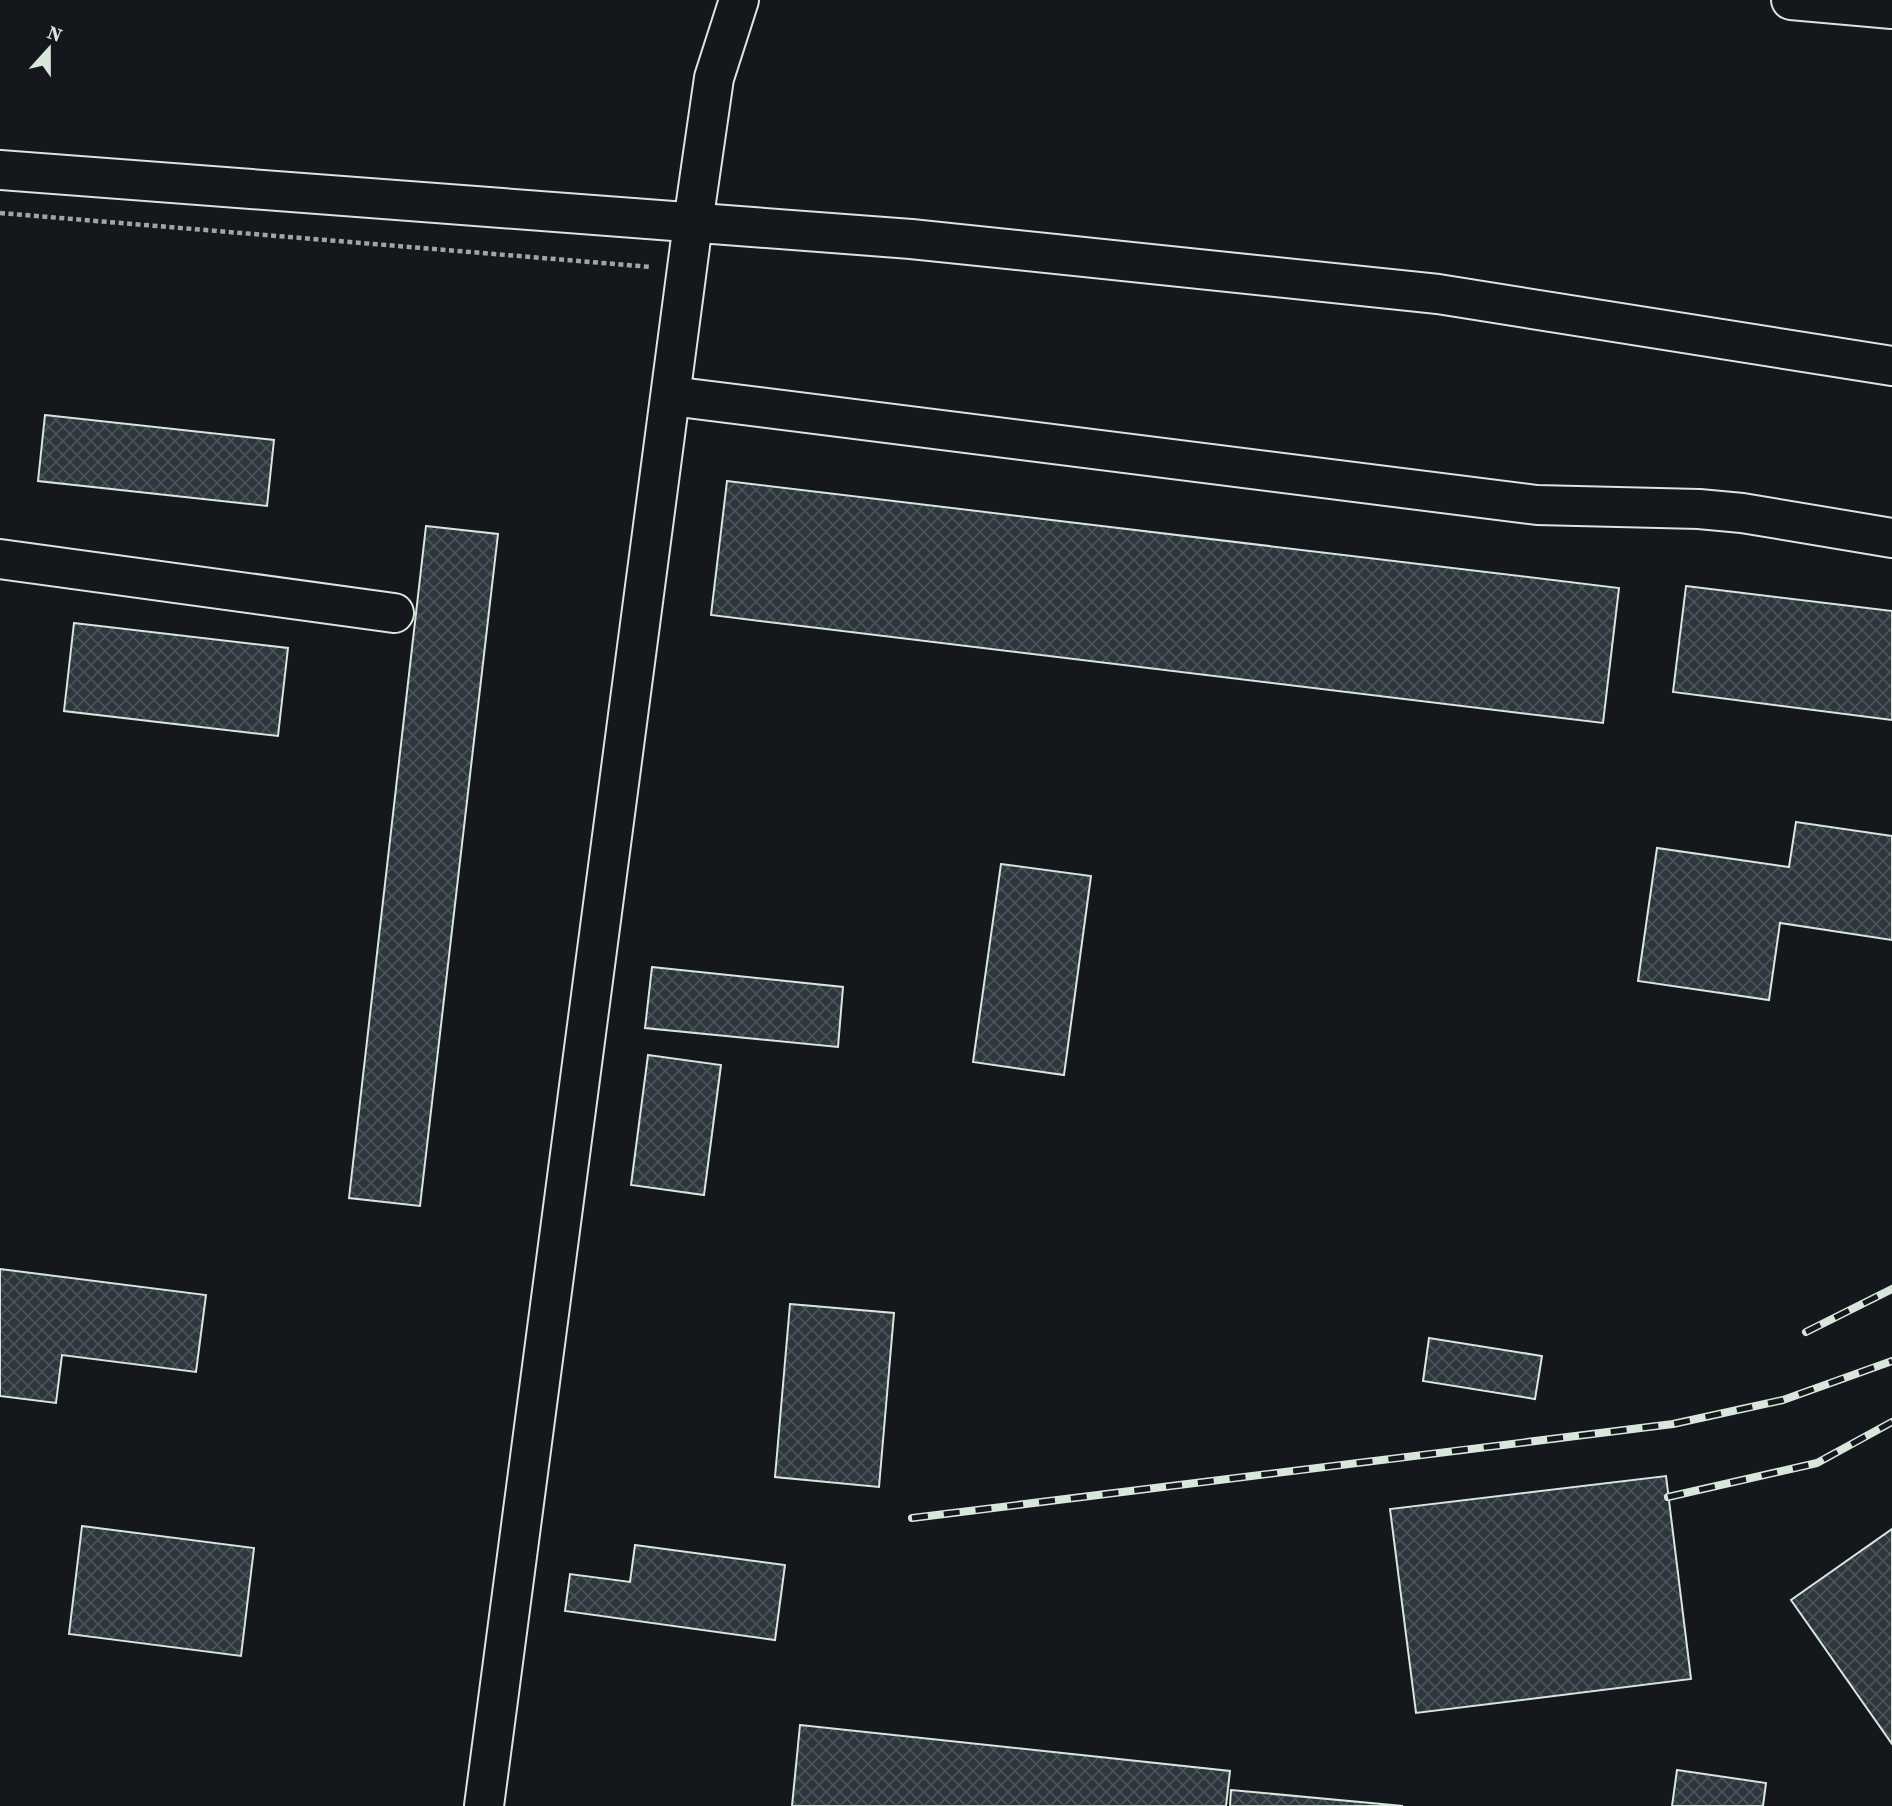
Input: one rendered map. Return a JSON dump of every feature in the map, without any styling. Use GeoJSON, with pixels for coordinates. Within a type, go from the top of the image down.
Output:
{"type":"FeatureCollection","features":[{"type":"Feature","properties":{"kind":"street"},"geometry":{"type":"LineString","coordinates":[[484,1806],[693,223],[714,78],[739,0]]}},
{"type":"Feature","properties":{"kind":"street"},"geometry":{"type":"LineString","coordinates":[[1791,0],[1892,9]]}},
{"type":"Feature","properties":{"kind":"street"},"geometry":{"type":"LineString","coordinates":[[0,170],[911,239],[1438,294],[1892,366]]}},
{"type":"Feature","properties":{"kind":"street"},"geometry":{"type":"LineString","coordinates":[[671,396],[1537,505],[1699,509],[1742,513],[1892,538]]}},
{"type":"Feature","properties":{"kind":"street"},"geometry":{"type":"LineString","coordinates":[[0,559],[394,614]]}},
{"type":"Feature","properties":{"kind":"path"},"geometry":{"type":"LineString","coordinates":[[0,213],[687,270]]}},
{"type":"Feature","properties":{"kind":"building"},"geometry":{"type":"Polygon","coordinates":[[[45,415],[274,440],[267,506],[38,481],[45,415]]]}},
{"type":"Feature","properties":{"kind":"building"},"geometry":{"type":"Polygon","coordinates":[[[727,481],[1619,588],[1603,723],[711,615],[727,481]]]}},
{"type":"Feature","properties":{"kind":"building"},"geometry":{"type":"Polygon","coordinates":[[[426,526],[498,534],[420,1206],[349,1198],[426,526]]]}},
{"type":"Feature","properties":{"kind":"building"},"geometry":{"type":"Polygon","coordinates":[[[1686,586],[1892,611],[1892,720],[1673,692],[1686,586]]]}},
{"type":"Feature","properties":{"kind":"building"},"geometry":{"type":"Polygon","coordinates":[[[74,623],[288,648],[278,736],[64,711],[74,623]]]}},
{"type":"Feature","properties":{"kind":"building"},"geometry":{"type":"Polygon","coordinates":[[[1796,822],[1892,836],[1892,940],[1780,923],[1769,1000],[1638,981],[1657,848],[1789,867],[1796,822]]]}},
{"type":"Feature","properties":{"kind":"building"},"geometry":{"type":"Polygon","coordinates":[[[1001,864],[1091,876],[1064,1075],[973,1062],[1001,864]]]}},
{"type":"Feature","properties":{"kind":"building"},"geometry":{"type":"Polygon","coordinates":[[[652,967],[843,987],[838,1047],[645,1028],[652,967]]]}},
{"type":"Feature","properties":{"kind":"building"},"geometry":{"type":"Polygon","coordinates":[[[648,1055],[721,1065],[704,1195],[631,1185],[648,1055]]]}},
{"type":"Feature","properties":{"kind":"building"},"geometry":{"type":"Polygon","coordinates":[[[0,1269],[206,1295],[196,1372],[62,1355],[56,1403],[0,1396],[0,1269]]]}},
{"type":"Feature","properties":{"kind":"building"},"geometry":{"type":"Polygon","coordinates":[[[790,1304],[894,1313],[879,1487],[775,1477],[790,1304]]]}},
{"type":"Feature","properties":{"kind":"building"},"geometry":{"type":"Polygon","coordinates":[[[1429,1338],[1542,1356],[1535,1399],[1423,1381],[1429,1338]]]}},
{"type":"Feature","properties":{"kind":"building"},"geometry":{"type":"Polygon","coordinates":[[[1666,1476],[1691,1679],[1416,1713],[1390,1509],[1666,1476]]]}},
{"type":"Feature","properties":{"kind":"building"},"geometry":{"type":"Polygon","coordinates":[[[82,1526],[254,1548],[241,1656],[69,1634],[82,1526]]]}},
{"type":"Feature","properties":{"kind":"building"},"geometry":{"type":"Polygon","coordinates":[[[1892,1529],[1892,1744],[1791,1600],[1892,1529]]]}},
{"type":"Feature","properties":{"kind":"building"},"geometry":{"type":"Polygon","coordinates":[[[635,1545],[785,1565],[775,1640],[565,1611],[570,1574],[630,1582],[635,1545]]]}},
{"type":"Feature","properties":{"kind":"building"},"geometry":{"type":"Polygon","coordinates":[[[800,1725],[1230,1771],[1226,1806],[792,1806],[800,1725]]]}},
{"type":"Feature","properties":{"kind":"building"},"geometry":{"type":"Polygon","coordinates":[[[1677,1770],[1766,1783],[1763,1806],[1672,1806],[1677,1770]]]}},
{"type":"Feature","properties":{"kind":"building"},"geometry":{"type":"Polygon","coordinates":[[[1231,1790],[1403,1806],[1230,1806],[1231,1790]]]}},
{"type":"Feature","properties":{"kind":"railway"},"geometry":{"type":"LineString","coordinates":[[1806,1332],[1892,1289]]}},
{"type":"Feature","properties":{"kind":"railway"},"geometry":{"type":"LineString","coordinates":[[912,1518],[1673,1424],[1783,1400],[1892,1361]]}},
{"type":"Feature","properties":{"kind":"railway"},"geometry":{"type":"LineString","coordinates":[[1668,1497],[1817,1463],[1892,1422]]}}]}
